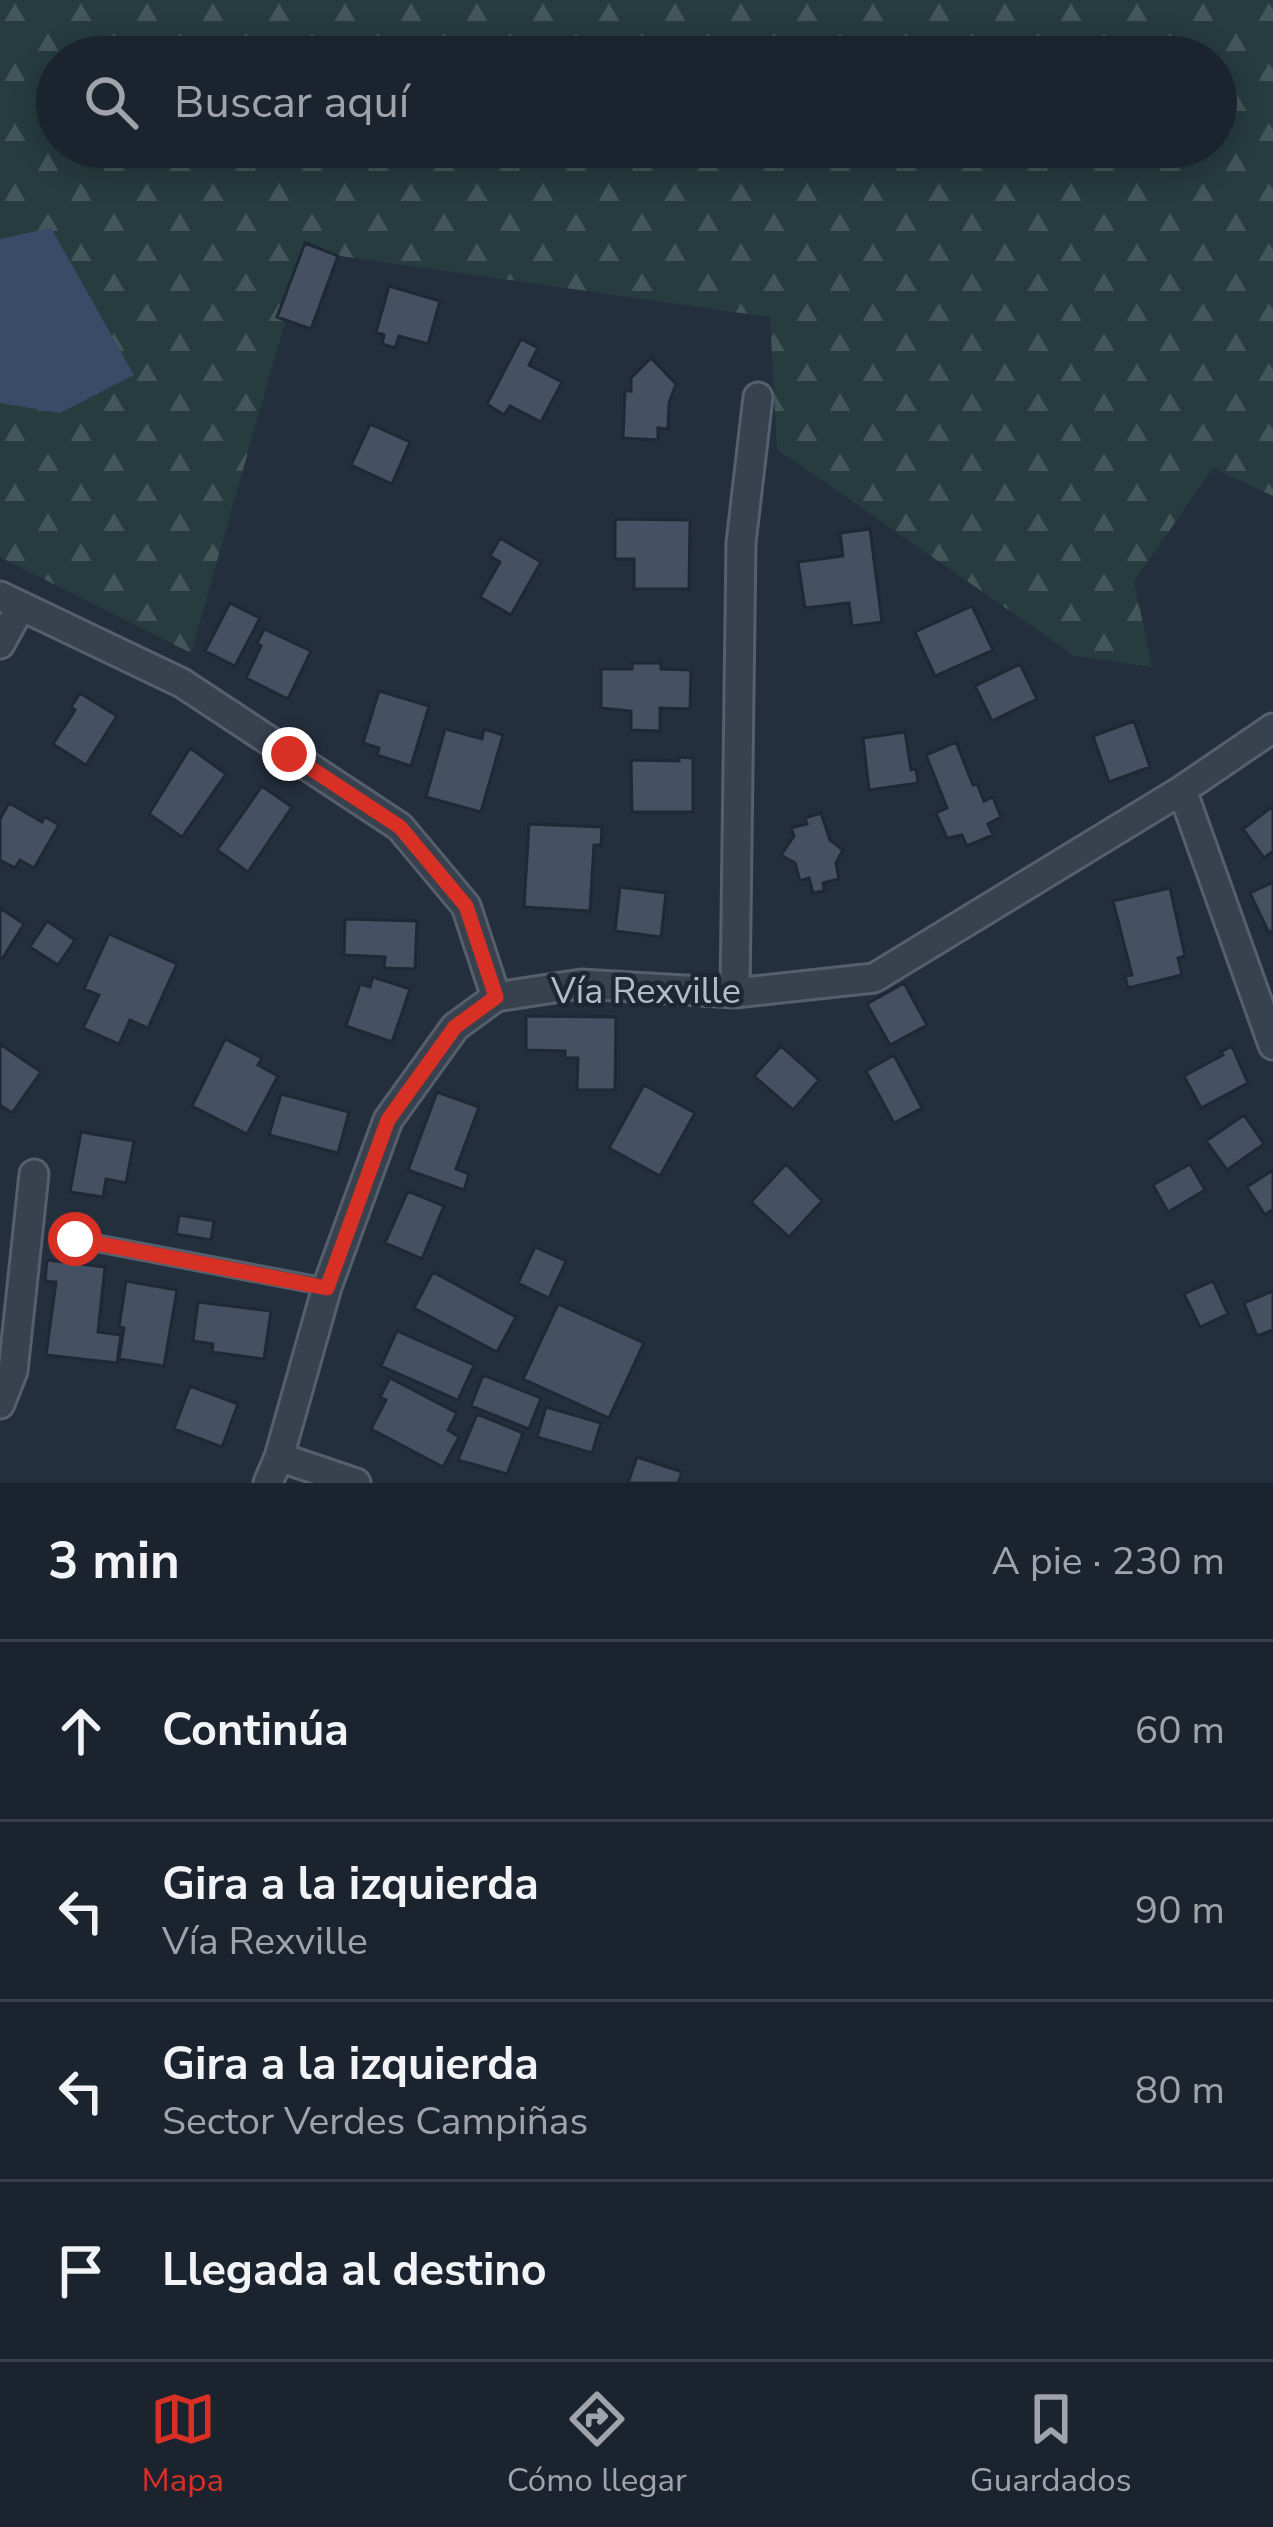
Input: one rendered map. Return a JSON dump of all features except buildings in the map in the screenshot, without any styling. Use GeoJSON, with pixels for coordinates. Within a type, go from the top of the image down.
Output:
{"type":"FeatureCollection","features":[{"type":"Feature","properties":{"kind":"street"},"geometry":{"type":"LineString","coordinates":[[735,992],[741,543],[758,397]]}},
{"type":"Feature","properties":{"kind":"street"},"geometry":{"type":"LineString","coordinates":[[0,644],[11,601],[182,682],[400,827],[466,906],[496,997],[455,1027],[388,1120],[327,1288],[273,1470],[356,1483]]}},
{"type":"Feature","properties":{"kind":"street","name":"Vía Rexville"},"geometry":{"type":"LineString","coordinates":[[496,997],[581,984],[735,992],[874,977],[1181,790],[1273,728]]}},
{"type":"Feature","properties":{"kind":"street"},"geometry":{"type":"LineString","coordinates":[[1181,790],[1273,1045]]}},
{"type":"Feature","properties":{"kind":"street"},"geometry":{"type":"LineString","coordinates":[[0,1404],[13,1371],[34,1174]]}},
{"type":"Feature","properties":{"kind":"lane"},"geometry":{"type":"LineString","coordinates":[[75,1239],[327,1288]]}},
{"type":"Feature","properties":{"kind":"green space"},"geometry":{"type":"Polygon","coordinates":[[[0,0],[1273,0],[1273,496],[1213,468],[1134,581],[1152,667],[1075,656],[777,449],[770,317],[305,251],[191,653],[0,557],[0,0]]]}},
{"type":"Feature","properties":{"kind":"water"},"geometry":{"type":"Polygon","coordinates":[[[51,228],[134,375],[60,413],[0,403],[0,239],[51,228]]]}},
{"type":"Feature","properties":{"kind":"route"},"geometry":{"type":"LineString","coordinates":[[75,1239],[327,1288],[388,1120],[455,1027],[496,997],[466,906],[400,827],[289,754]]}}]}
